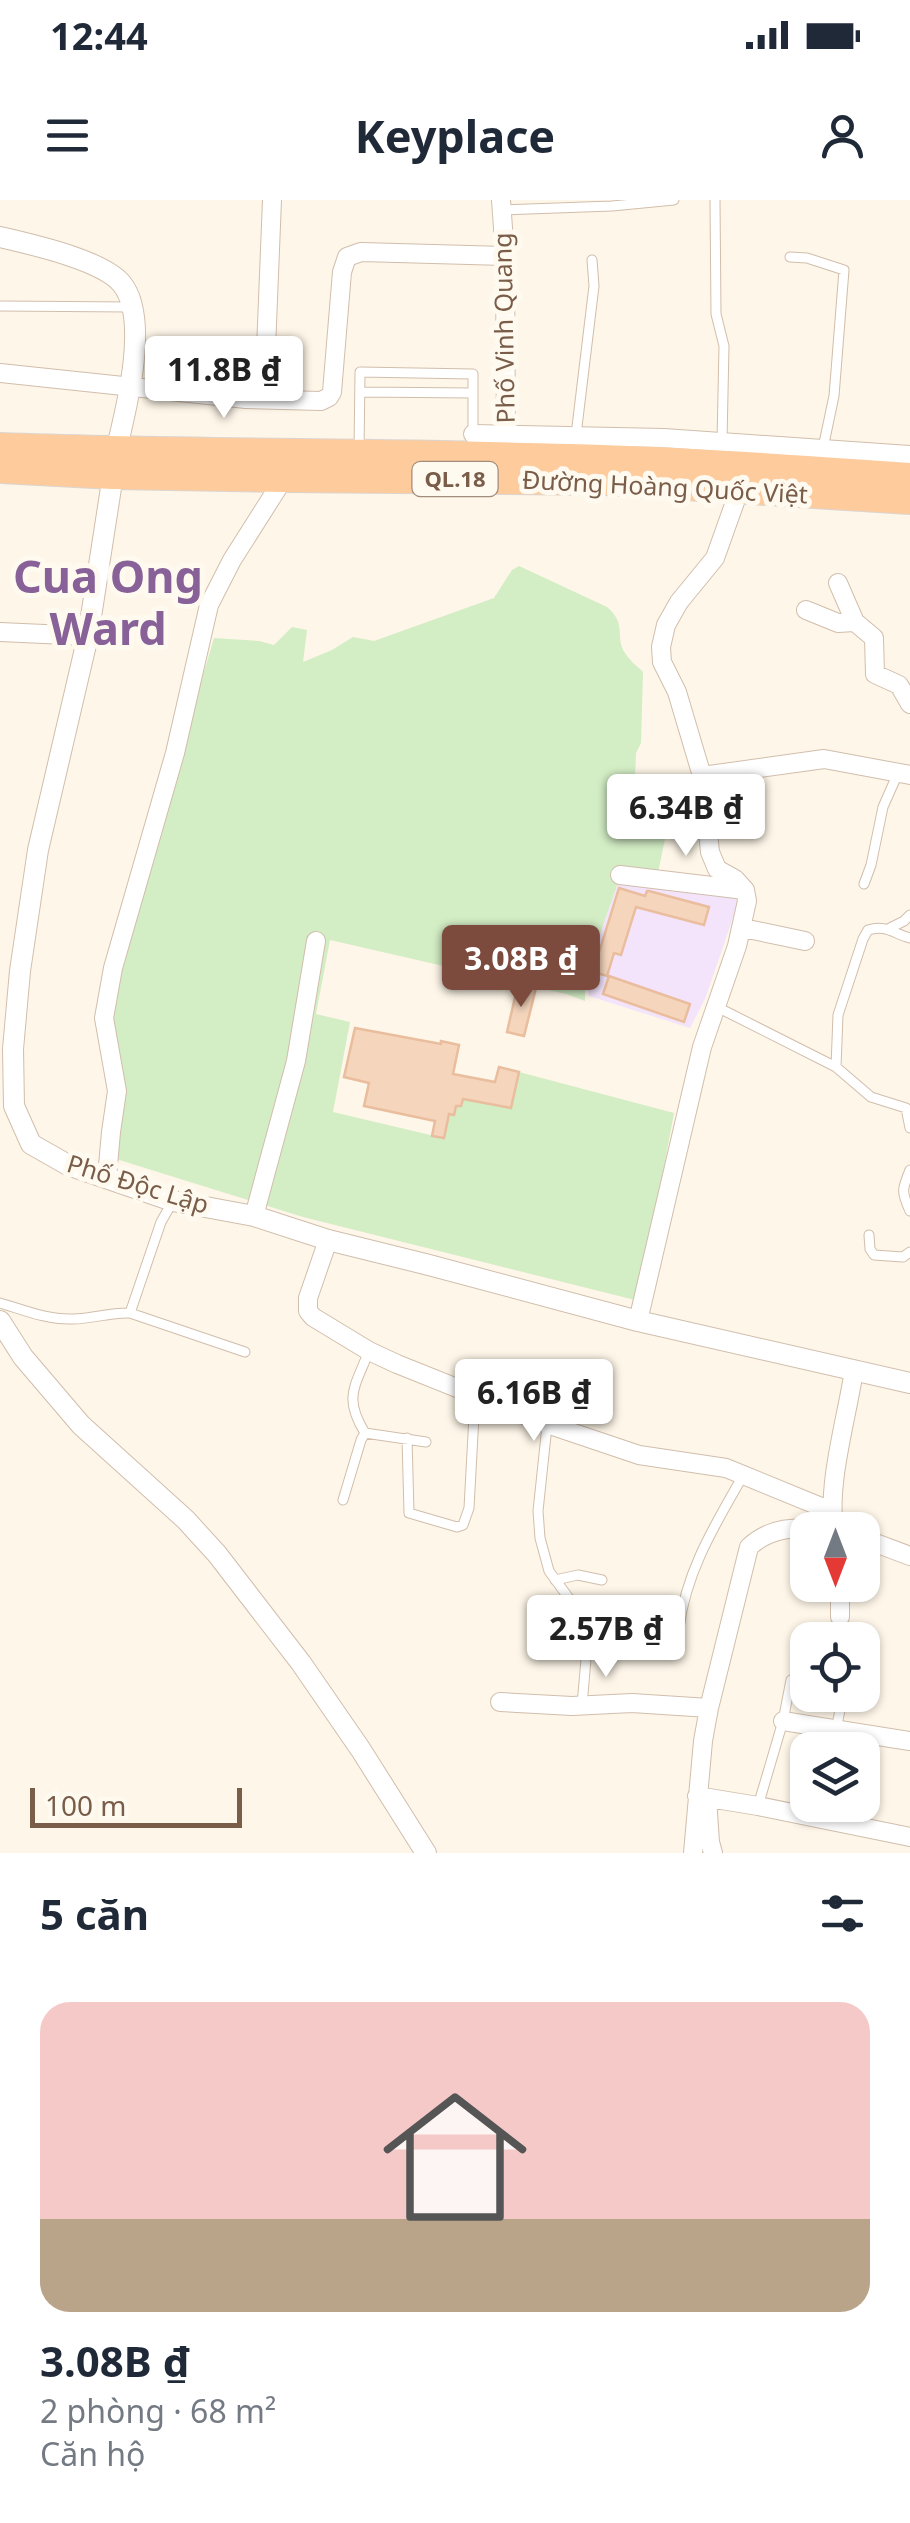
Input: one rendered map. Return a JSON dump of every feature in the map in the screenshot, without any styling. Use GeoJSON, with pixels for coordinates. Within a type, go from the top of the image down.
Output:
{"type":"FeatureCollection","features":[{"type":"Feature","properties":{"kind":"highway","name":"Đường Hoàng Quốc Việt"},"geometry":{"type":"LineString","coordinates":[[0,469],[358,454],[473,445],[820,460],[910,477]]}},
{"type":"Feature","properties":{"kind":"highway","name":"Đường Hoàng Quốc Việt"},"geometry":{"type":"LineString","coordinates":[[0,447],[115,463],[284,478],[606,480],[910,500]]}},
{"type":"Feature","properties":{"kind":"street"},"geometry":{"type":"LineString","coordinates":[[264,399],[272,200]]}},
{"type":"Feature","properties":{"kind":"street","name":"Phố Vinh Quang"},"geometry":{"type":"LineString","coordinates":[[502,205],[506,446]]}},
{"type":"Feature","properties":{"kind":"street"},"geometry":{"type":"LineString","coordinates":[[0,237],[69,256],[107,272],[121,282],[132,306]]}},
{"type":"Feature","properties":{"kind":"street"},"geometry":{"type":"LineString","coordinates":[[0,373],[131,388],[321,401],[332,392],[342,272],[347,257],[361,252],[505,256]]}},
{"type":"Feature","properties":{"kind":"street","name":"Phố Độc Lập"},"geometry":{"type":"LineString","coordinates":[[132,306],[135,335],[131,388],[88,636],[38,850],[20,971],[7,1106],[30,1144],[68,1165],[174,1201],[254,1216],[328,1240],[638,1322],[910,1382]]}},
{"type":"Feature","properties":{"kind":"street"},"geometry":{"type":"LineString","coordinates":[[820,460],[910,456]]}},
{"type":"Feature","properties":{"kind":"street"},"geometry":{"type":"LineString","coordinates":[[107,1177],[117,1091],[104,1018],[113,968],[175,753],[209,605],[232,560],[284,478]]}},
{"type":"Feature","properties":{"kind":"street"},"geometry":{"type":"LineString","coordinates":[[638,1322],[702,1047],[742,928],[747,901],[745,890],[717,869],[710,852],[702,776],[674,682],[662,662],[661,647],[666,626],[679,602],[715,558],[740,488]]}},
{"type":"Feature","properties":{"kind":"street"},"geometry":{"type":"LineString","coordinates":[[838,582],[855,622],[874,638],[875,674],[899,685],[910,704]]}},
{"type":"Feature","properties":{"kind":"street"},"geometry":{"type":"LineString","coordinates":[[806,610],[838,623],[855,622]]}},
{"type":"Feature","properties":{"kind":"street"},"geometry":{"type":"LineString","coordinates":[[0,632],[88,636]]}},
{"type":"Feature","properties":{"kind":"street"},"geometry":{"type":"LineString","coordinates":[[702,776],[824,759],[904,774]]}},
{"type":"Feature","properties":{"kind":"street"},"geometry":{"type":"LineString","coordinates":[[620,875],[745,890]]}},
{"type":"Feature","properties":{"kind":"street"},"geometry":{"type":"LineString","coordinates":[[742,928],[805,941]]}},
{"type":"Feature","properties":{"kind":"street"},"geometry":{"type":"LineString","coordinates":[[254,1216],[296,1060],[316,941]]}},
{"type":"Feature","properties":{"kind":"street"},"geometry":{"type":"LineString","coordinates":[[328,1240],[310,1292],[308,1310],[312,1318],[369,1351],[547,1424],[640,1455],[726,1468],[824,1512]]}},
{"type":"Feature","properties":{"kind":"street"},"geometry":{"type":"LineString","coordinates":[[0,1321],[24,1357],[81,1425],[186,1520],[217,1554],[311,1678],[426,1853]]}},
{"type":"Feature","properties":{"kind":"street"},"geometry":{"type":"LineString","coordinates":[[834,1512],[836,1470],[854,1370]]}},
{"type":"Feature","properties":{"kind":"street"},"geometry":{"type":"LineString","coordinates":[[693,1853],[709,1708],[749,1547],[767,1533],[790,1527]]}},
{"type":"Feature","properties":{"kind":"street"},"geometry":{"type":"LineString","coordinates":[[880,1545],[910,1556]]}},
{"type":"Feature","properties":{"kind":"street"},"geometry":{"type":"LineString","coordinates":[[840,1602],[840,1617]]}},
{"type":"Feature","properties":{"kind":"street"},"geometry":{"type":"LineString","coordinates":[[500,1702],[709,1708]]}},
{"type":"Feature","properties":{"kind":"street"},"geometry":{"type":"LineString","coordinates":[[782,1720],[910,1741]]}},
{"type":"Feature","properties":{"kind":"street"},"geometry":{"type":"LineString","coordinates":[[702,1797],[790,1809]]}},
{"type":"Feature","properties":{"kind":"street"},"geometry":{"type":"LineString","coordinates":[[702,1797],[713,1853]]}},
{"type":"Feature","properties":{"kind":"street"},"geometry":{"type":"LineString","coordinates":[[857,1822],[910,1837]]}},
{"type":"Feature","properties":{"kind":"lane"},"geometry":{"type":"LineString","coordinates":[[502,205],[612,206],[674,200]]}},
{"type":"Feature","properties":{"kind":"lane"},"geometry":{"type":"LineString","coordinates":[[715,200],[716,314],[724,346],[722,453]]}},
{"type":"Feature","properties":{"kind":"lane"},"geometry":{"type":"LineString","coordinates":[[790,258],[807,258],[844,270],[834,396],[820,460]]}},
{"type":"Feature","properties":{"kind":"lane"},"geometry":{"type":"LineString","coordinates":[[575,447],[594,286],[592,260]]}},
{"type":"Feature","properties":{"kind":"lane"},"geometry":{"type":"LineString","coordinates":[[0,306],[132,306]]}},
{"type":"Feature","properties":{"kind":"lane"},"geometry":{"type":"LineString","coordinates":[[358,454],[360,372],[473,374],[473,445]]}},
{"type":"Feature","properties":{"kind":"lane"},"geometry":{"type":"LineString","coordinates":[[360,392],[473,393]]}},
{"type":"Feature","properties":{"kind":"lane"},"geometry":{"type":"LineString","coordinates":[[864,884],[883,807],[904,774]]}},
{"type":"Feature","properties":{"kind":"lane"},"geometry":{"type":"LineString","coordinates":[[890,928],[910,915]]}},
{"type":"Feature","properties":{"kind":"lane"},"geometry":{"type":"LineString","coordinates":[[836,1066],[838,1015],[868,930],[890,928],[910,938]]}},
{"type":"Feature","properties":{"kind":"lane"},"geometry":{"type":"LineString","coordinates":[[717,1007],[836,1066],[871,1098],[906,1108],[910,1128]]}},
{"type":"Feature","properties":{"kind":"lane"},"geometry":{"type":"LineString","coordinates":[[910,1170],[902,1186],[910,1211]]}},
{"type":"Feature","properties":{"kind":"lane"},"geometry":{"type":"LineString","coordinates":[[130,1313],[161,1222],[174,1201]]}},
{"type":"Feature","properties":{"kind":"lane"},"geometry":{"type":"LineString","coordinates":[[869,1235],[874,1255],[903,1257],[910,1252]]}},
{"type":"Feature","properties":{"kind":"lane"},"geometry":{"type":"LineString","coordinates":[[0,1303],[52,1319],[130,1313],[245,1352]]}},
{"type":"Feature","properties":{"kind":"lane"},"geometry":{"type":"LineString","coordinates":[[365,1432],[353,1412],[352,1394],[369,1351]]}},
{"type":"Feature","properties":{"kind":"lane"},"geometry":{"type":"LineString","coordinates":[[407,1438],[409,1513],[464,1526],[470,1508],[475,1394]]}},
{"type":"Feature","properties":{"kind":"lane"},"geometry":{"type":"LineString","coordinates":[[547,1424],[538,1510],[540,1538],[549,1570],[585,1626],[582,1705]]}},
{"type":"Feature","properties":{"kind":"lane"},"geometry":{"type":"LineString","coordinates":[[365,1432],[426,1442]]}},
{"type":"Feature","properties":{"kind":"lane"},"geometry":{"type":"LineString","coordinates":[[344,1500],[365,1432]]}},
{"type":"Feature","properties":{"kind":"lane"},"geometry":{"type":"LineString","coordinates":[[679,1628],[693,1570],[744,1474]]}},
{"type":"Feature","properties":{"kind":"lane"},"geometry":{"type":"LineString","coordinates":[[555,1580],[578,1575],[602,1580]]}},
{"type":"Feature","properties":{"kind":"lane"},"geometry":{"type":"LineString","coordinates":[[758,1806],[790,1688]]}},
{"type":"Feature","properties":{"kind":"lane"},"geometry":{"type":"LineString","coordinates":[[835,1732],[840,1712]]}},
{"type":"Feature","properties":{"kind":"shaded area"},"geometry":{"type":"Polygon","coordinates":[[[620,877],[733,894],[738,903],[705,999],[690,1028],[589,996],[585,977],[620,877]]]}},
{"type":"Feature","properties":{"kind":"green space"},"geometry":{"type":"Polygon","coordinates":[[[519,566],[607,607],[617,619],[625,653],[643,672],[634,801],[673,802],[657,877],[620,877],[585,977],[585,1001],[330,940],[316,1014],[350,1022],[333,1112],[443,1138],[449,1114],[454,1115],[463,1099],[511,1108],[519,1072],[674,1113],[639,1301],[303,1217],[113,1158],[110,1020],[114,987],[214,638],[274,645],[292,627],[307,630],[303,662],[353,637],[374,641],[494,598],[512,570],[519,566]]]}},
{"type":"Feature","properties":{"kind":"building"},"geometry":{"type":"Polygon","coordinates":[[[619,888],[645,896],[649,891],[709,907],[704,925],[636,907],[621,955],[614,953],[607,976],[593,972],[619,888]]]}},
{"type":"Feature","properties":{"kind":"building"},"geometry":{"type":"Polygon","coordinates":[[[609,976],[690,1004],[684,1022],[603,994],[609,976]]]}},
{"type":"Feature","properties":{"kind":"building"},"geometry":{"type":"Polygon","coordinates":[[[518,984],[536,988],[524,1036],[507,1032],[518,984]]]}},
{"type":"Feature","properties":{"kind":"building"},"geometry":{"type":"Polygon","coordinates":[[[355,1028],[459,1045],[453,1074],[495,1082],[499,1067],[519,1072],[511,1108],[463,1099],[454,1115],[449,1114],[444,1138],[432,1136],[435,1121],[364,1106],[369,1083],[344,1077],[355,1028]]]}},
{"type":"Feature","properties":{"kind":"district","name":"Cua Ong Ward"},"geometry":{"type":"Point","coordinates":[108,603]}}]}
